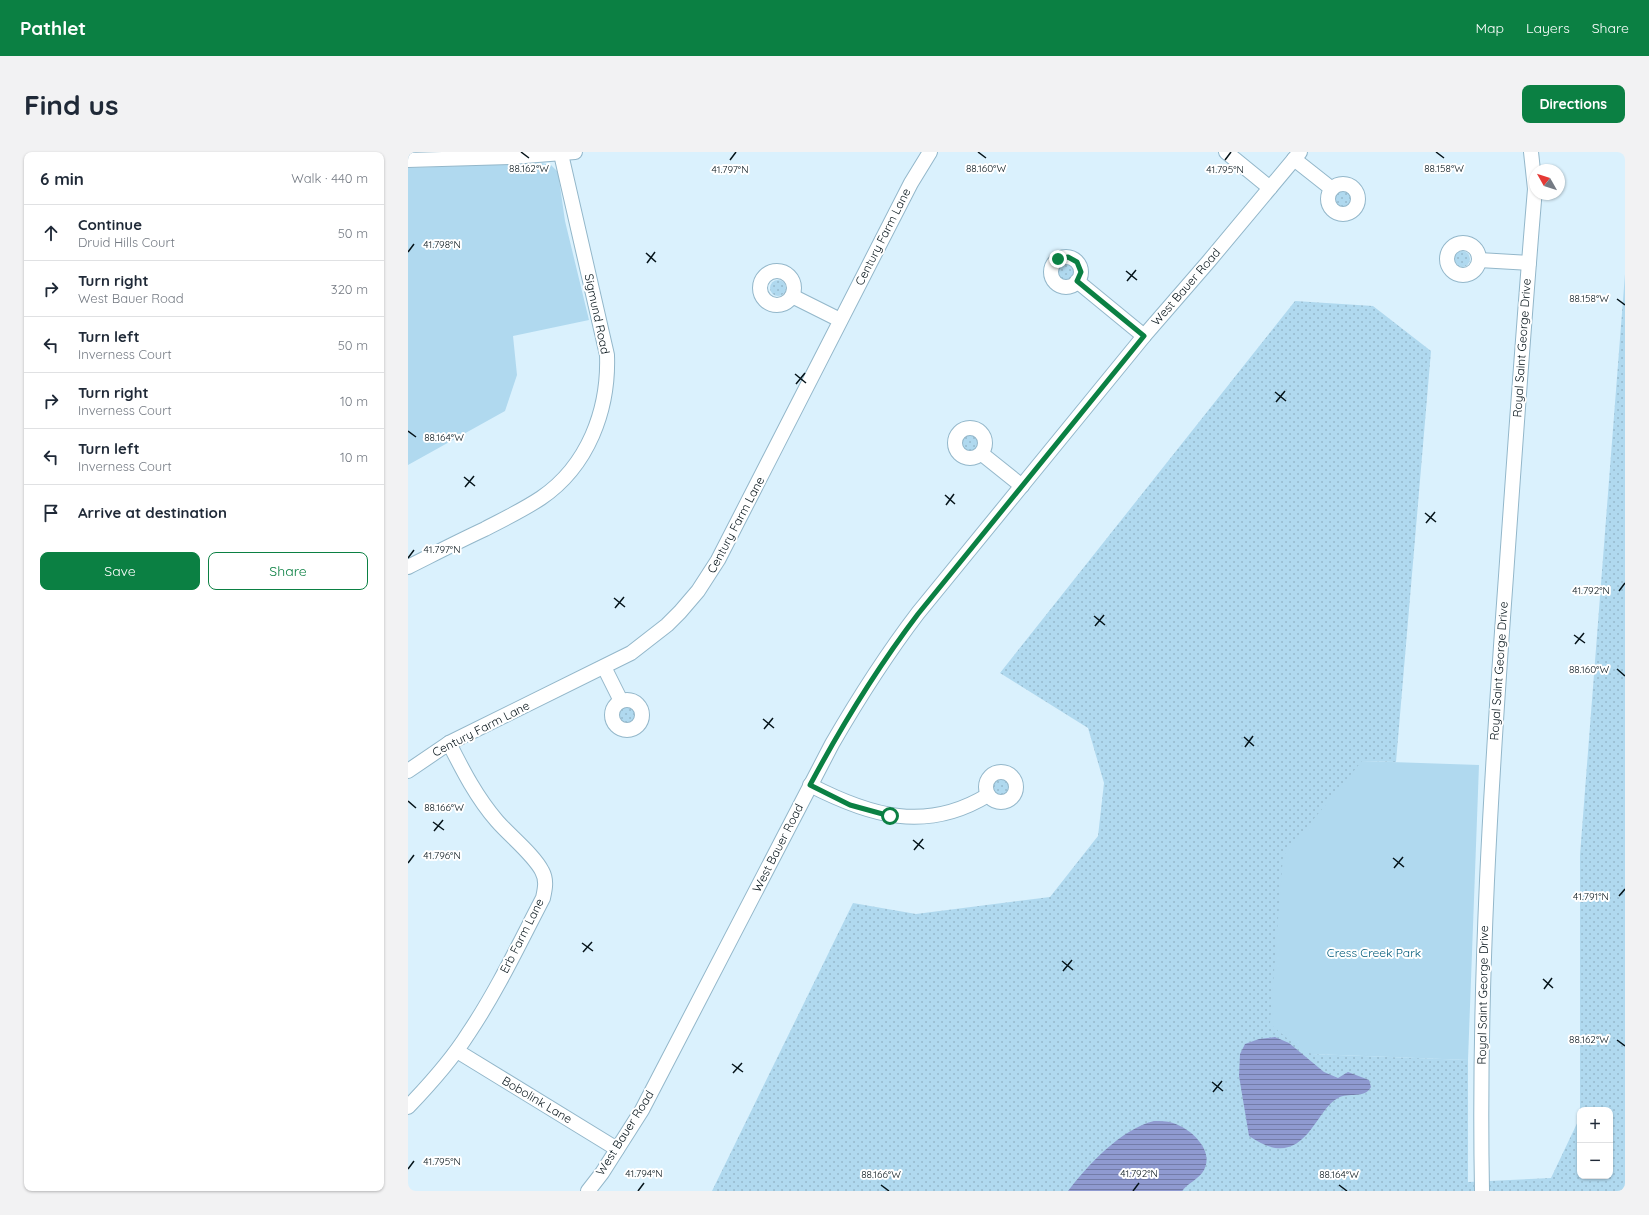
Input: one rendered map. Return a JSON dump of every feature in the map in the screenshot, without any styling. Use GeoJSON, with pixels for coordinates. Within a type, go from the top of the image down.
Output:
{"type":"FeatureCollection","features":[{"type":"Feature","properties":{"kind":"street","name":"Century Farm Lane"},"geometry":{"type":"LineString","coordinates":[[408,771],[449,743],[631,653],[667,625],[698,591],[709,576],[768,464],[911,183],[930,152]]}},
{"type":"Feature","properties":{"kind":"street"},"geometry":{"type":"LineString","coordinates":[[1226,152],[1270,188]]}},
{"type":"Feature","properties":{"kind":"street","name":"Royal Saint George Drive"},"geometry":{"type":"LineString","coordinates":[[1482,1191],[1482,981],[1489,833],[1528,263],[1535,189],[1530,152]]}},
{"type":"Feature","properties":{"kind":"street"},"geometry":{"type":"LineString","coordinates":[[408,160],[512,157],[568,153]]}},
{"type":"Feature","properties":{"kind":"street","name":"Sigmund Road"},"geometry":{"type":"LineString","coordinates":[[408,567],[519,511],[542,497],[563,479],[579,460],[598,423],[607,383],[606,355],[568,153]]}},
{"type":"Feature","properties":{"kind":"street"},"geometry":{"type":"LineString","coordinates":[[1297,155],[1332,189]]}},
{"type":"Feature","properties":{"kind":"street","name":"West Bauer Road"},"geometry":{"type":"LineString","coordinates":[[588,1191],[642,1110],[810,785],[854,705],[890,650],[1144,336],[1297,155]]}},
{"type":"Feature","properties":{"kind":"street"},"geometry":{"type":"LineString","coordinates":[[1479,260],[1528,263]]}},
{"type":"Feature","properties":{"kind":"street"},"geometry":{"type":"LineString","coordinates":[[1077,281],[1144,336]]}},
{"type":"Feature","properties":{"kind":"street"},"geometry":{"type":"LineString","coordinates":[[792,296],[840,320]]}},
{"type":"Feature","properties":{"kind":"street"},"geometry":{"type":"LineString","coordinates":[[982,454],[1022,486]]}},
{"type":"Feature","properties":{"kind":"street"},"geometry":{"type":"LineString","coordinates":[[604,667],[621,701]]}},
{"type":"Feature","properties":{"kind":"street","name":"Erb Farm Lane"},"geometry":{"type":"LineString","coordinates":[[408,1107],[457,1051],[491,998],[543,898],[546,888],[545,878],[538,865],[497,822],[482,803],[449,743]]}},
{"type":"Feature","properties":{"kind":"street"},"geometry":{"type":"LineString","coordinates":[[810,785],[856,807],[902,817],[927,816],[950,812],[969,806],[988,795]]}},
{"type":"Feature","properties":{"kind":"street","name":"Bobolink Lane"},"geometry":{"type":"LineString","coordinates":[[457,1051],[617,1149]]}},
{"type":"Feature","properties":{"kind":"green space"},"geometry":{"type":"Polygon","coordinates":[[[542,163],[551,165],[558,172],[565,221],[589,320],[513,336],[517,375],[505,411],[408,465],[408,168],[542,163]]]}},
{"type":"Feature","properties":{"kind":"green space"},"geometry":{"type":"Polygon","coordinates":[[[1343,191],[1350,196],[1351,199],[1346,206],[1343,207],[1336,202],[1335,199],[1340,192],[1343,191]]]}},
{"type":"Feature","properties":{"kind":"green space"},"geometry":{"type":"Polygon","coordinates":[[[1459,251],[1465,251],[1470,256],[1468,265],[1465,267],[1459,267],[1454,262],[1454,256],[1459,251]]]}},
{"type":"Feature","properties":{"kind":"green space"},"geometry":{"type":"Polygon","coordinates":[[[1065,264],[1071,267],[1074,273],[1071,279],[1065,282],[1059,279],[1056,273],[1059,267],[1065,264]]]}},
{"type":"Feature","properties":{"kind":"green space"},"geometry":{"type":"Polygon","coordinates":[[[1625,274],[1625,1191],[712,1191],[853,903],[916,914],[1050,897],[1098,836],[1104,783],[1088,728],[1000,673],[1295,301],[1373,306],[1431,351],[1396,762],[1362,761],[1312,1054],[1468,1060],[1468,1182],[1551,1178],[1577,1123],[1577,1179],[1613,1179],[1613,1107],[1580,1107],[1580,855],[1625,274]]]}},
{"type":"Feature","properties":{"kind":"green space"},"geometry":{"type":"Polygon","coordinates":[[[775,280],[781,280],[786,285],[784,294],[781,296],[775,296],[770,291],[770,285],[775,280]]]}},
{"type":"Feature","properties":{"kind":"green space"},"geometry":{"type":"Polygon","coordinates":[[[970,435],[976,437],[978,443],[976,449],[970,451],[964,449],[962,443],[964,437],[970,435]]]}},
{"type":"Feature","properties":{"kind":"green space"},"geometry":{"type":"Polygon","coordinates":[[[624,707],[630,707],[635,712],[633,721],[630,723],[624,723],[619,718],[619,712],[624,707]]]}},
{"type":"Feature","properties":{"kind":"green space","name":"Cress Creek Park"},"geometry":{"type":"Polygon","coordinates":[[[1362,761],[1479,765],[1468,1060],[1312,1054],[1299,1048],[1270,1024],[1283,856],[1362,761]]]}},
{"type":"Feature","properties":{"kind":"green space"},"geometry":{"type":"Polygon","coordinates":[[[998,779],[1004,779],[1009,784],[1007,793],[1004,795],[998,795],[993,790],[993,784],[998,779]]]}},
{"type":"Feature","properties":{"kind":"water"},"geometry":{"type":"Polygon","coordinates":[[[1275,1037],[1289,1043],[1324,1072],[1338,1078],[1348,1072],[1369,1080],[1371,1087],[1365,1093],[1347,1095],[1338,1098],[1327,1107],[1305,1137],[1298,1143],[1283,1148],[1267,1146],[1249,1136],[1239,1076],[1240,1054],[1245,1044],[1259,1039],[1275,1037]]]}},
{"type":"Feature","properties":{"kind":"water"},"geometry":{"type":"Polygon","coordinates":[[[1154,1121],[1168,1122],[1180,1126],[1193,1135],[1204,1148],[1207,1162],[1204,1170],[1182,1191],[1068,1191],[1085,1170],[1106,1149],[1129,1132],[1154,1121]]]}},
{"type":"Feature","properties":{"kind":"route"},"geometry":{"type":"LineString","coordinates":[[890,816],[850,805],[810,785],[854,705],[890,650],[1144,336],[1077,281],[1081,272],[1080,266],[1077,262],[1068,257],[1058,259]]}}]}
